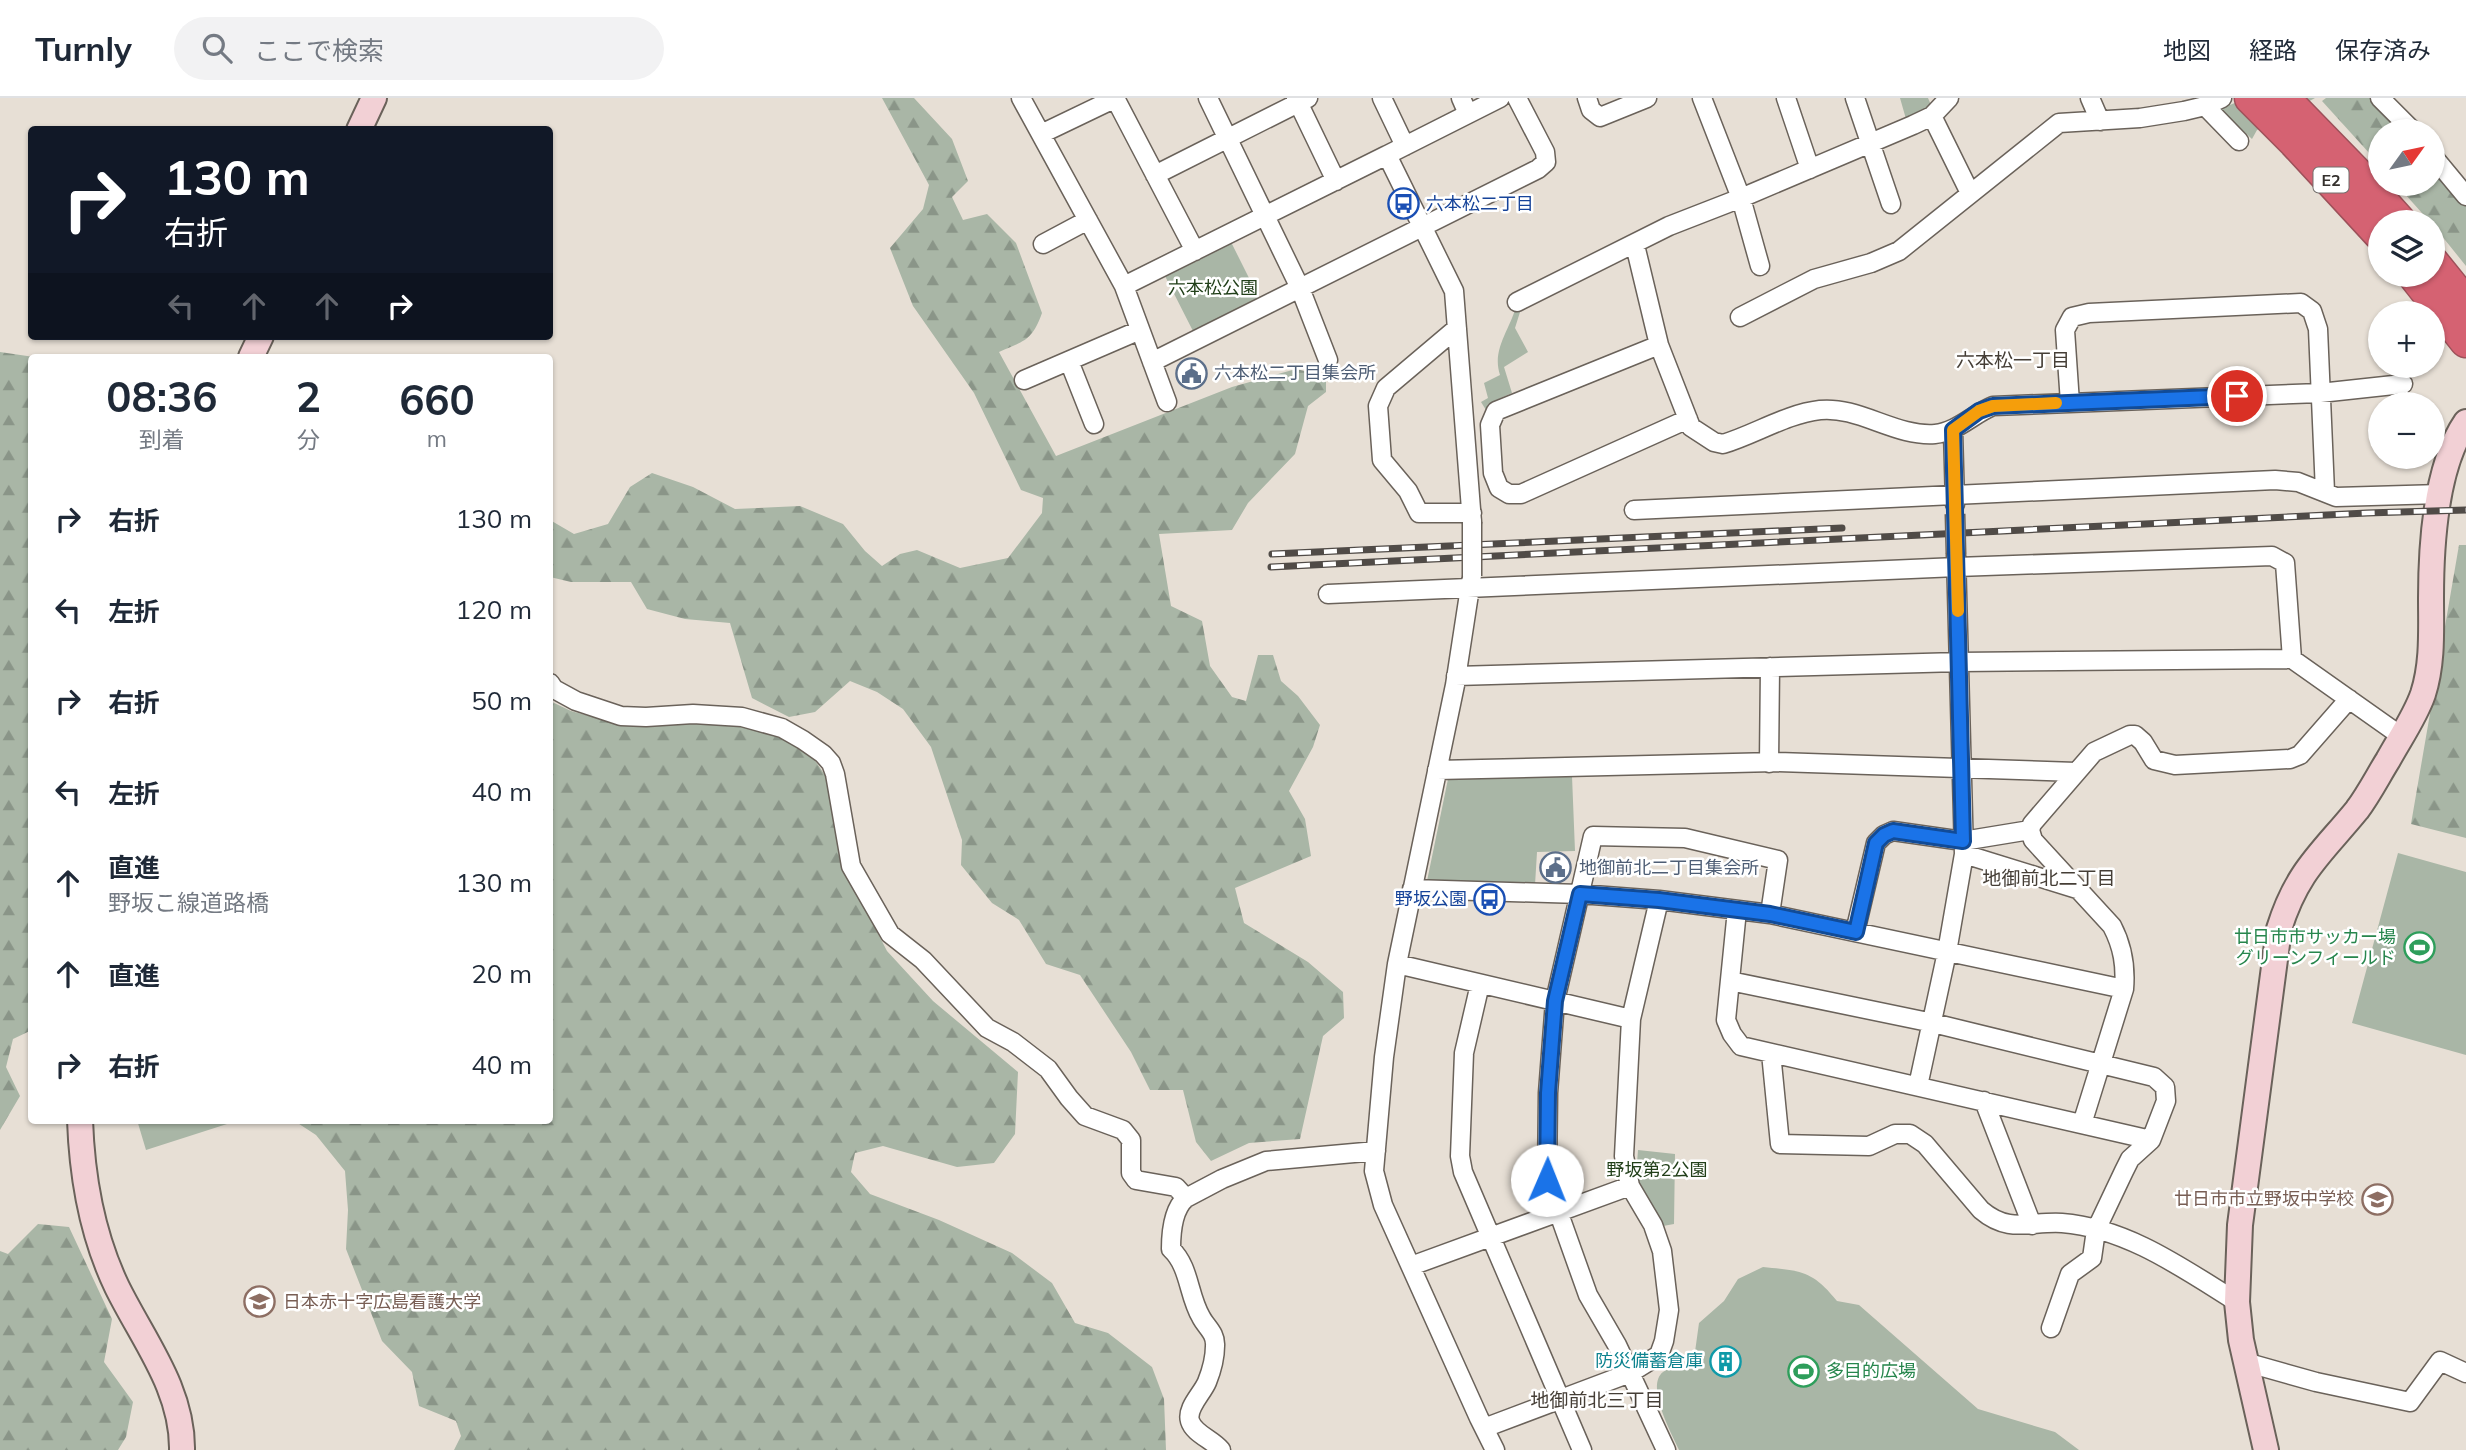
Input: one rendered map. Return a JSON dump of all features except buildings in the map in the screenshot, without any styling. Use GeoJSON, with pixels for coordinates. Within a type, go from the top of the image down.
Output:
{"type":"FeatureCollection","features":[{"type":"Feature","properties":{"kind":"highway","name":"E2"},"geometry":{"type":"LineString","coordinates":[[2251,98],[2368,221]]}},
{"type":"Feature","properties":{"kind":"highway","name":"E2"},"geometry":{"type":"LineString","coordinates":[[2283,98],[2388,210]]}},
{"type":"Feature","properties":{"kind":"highway"},"geometry":{"type":"LineString","coordinates":[[2445,278],[2466,304]]}},
{"type":"Feature","properties":{"kind":"highway"},"geometry":{"type":"LineString","coordinates":[[2423,287],[2466,341]]}},
{"type":"Feature","properties":{"kind":"street"},"geometry":{"type":"LineString","coordinates":[[361,126],[374,98]]}},
{"type":"Feature","properties":{"kind":"street"},"geometry":{"type":"LineString","coordinates":[[1021,98],[1124,286],[1167,402]]}},
{"type":"Feature","properties":{"kind":"street"},"geometry":{"type":"LineString","coordinates":[[1041,134],[1116,98],[1195,251]]}},
{"type":"Feature","properties":{"kind":"street"},"geometry":{"type":"LineString","coordinates":[[1208,98],[1300,288],[1328,360]]}},
{"type":"Feature","properties":{"kind":"street"},"geometry":{"type":"LineString","coordinates":[[1382,98],[1405,146]]}},
{"type":"Feature","properties":{"kind":"street"},"geometry":{"type":"LineString","coordinates":[[1124,286],[1405,146],[1464,106],[1500,98]]}},
{"type":"Feature","properties":{"kind":"street"},"geometry":{"type":"LineString","coordinates":[[1152,362],[1527,176],[1546,162],[1545,152],[1517,98]]}},
{"type":"Feature","properties":{"kind":"street"},"geometry":{"type":"LineString","coordinates":[[1587,98],[1591,110],[1600,117],[1647,98]]}},
{"type":"Feature","properties":{"kind":"street"},"geometry":{"type":"LineString","coordinates":[[1702,98],[1741,198],[1760,266]]}},
{"type":"Feature","properties":{"kind":"street"},"geometry":{"type":"LineString","coordinates":[[1786,98],[1810,169]]}},
{"type":"Feature","properties":{"kind":"street"},"geometry":{"type":"LineString","coordinates":[[1855,98],[1891,204]]}},
{"type":"Feature","properties":{"kind":"street"},"geometry":{"type":"LineString","coordinates":[[1517,302],[1669,226],[1871,144],[1932,116],[1949,98]]}},
{"type":"Feature","properties":{"kind":"street"},"geometry":{"type":"LineString","coordinates":[[2090,98],[2100,121]]}},
{"type":"Feature","properties":{"kind":"street"},"geometry":{"type":"LineString","coordinates":[[2380,98],[2401,119]]}},
{"type":"Feature","properties":{"kind":"street"},"geometry":{"type":"LineString","coordinates":[[1155,175],[1301,100],[1336,181]]}},
{"type":"Feature","properties":{"kind":"street"},"geometry":{"type":"LineString","coordinates":[[1740,317],[1814,279],[1871,263],[1899,251],[2060,123],[2140,118],[2214,102],[2239,141]]}},
{"type":"Feature","properties":{"kind":"street"},"geometry":{"type":"LineString","coordinates":[[1932,116],[1970,193]]}},
{"type":"Feature","properties":{"kind":"street"},"geometry":{"type":"LineString","coordinates":[[1387,155],[1454,291],[1472,518],[1471,583],[1456,676],[1397,964],[1384,1057],[1374,1171],[1383,1205],[1495,1450]]}},
{"type":"Feature","properties":{"kind":"street"},"geometry":{"type":"LineString","coordinates":[[2445,170],[2466,195]]}},
{"type":"Feature","properties":{"kind":"street"},"geometry":{"type":"LineString","coordinates":[[1043,244],[1088,220]]}},
{"type":"Feature","properties":{"kind":"street"},"geometry":{"type":"LineString","coordinates":[[1635,245],[1659,345],[1691,427],[1714,442],[1723,444],[1792,416],[1822,410],[1852,414],[1907,432],[1936,434],[1953,430],[1979,411],[1993,406],[2320,393],[2403,384]]}},
{"type":"Feature","properties":{"kind":"street"},"geometry":{"type":"LineString","coordinates":[[2070,402],[2065,330],[2072,317],[2089,313],[2301,303],[2312,311],[2318,329],[2325,492]]}},
{"type":"Feature","properties":{"kind":"street"},"geometry":{"type":"LineString","coordinates":[[1457,328],[1386,388],[1378,406],[1382,460],[1409,491],[1419,513],[1472,518]]}},
{"type":"Feature","properties":{"kind":"street"},"geometry":{"type":"LineString","coordinates":[[1024,380],[1140,330]]}},
{"type":"Feature","properties":{"kind":"street"},"geometry":{"type":"LineString","coordinates":[[1659,345],[1496,411],[1490,425],[1493,473],[1499,488],[1509,494],[1521,494],[1688,419]]}},
{"type":"Feature","properties":{"kind":"street"},"geometry":{"type":"LineString","coordinates":[[1069,360],[1094,424]]}},
{"type":"Feature","properties":{"kind":"street"},"geometry":{"type":"LineString","coordinates":[[2266,1450],[2245,1362],[2237,1302],[2240,1225],[2278,929],[2306,868],[2361,804],[2417,709],[2428,676],[2432,564],[2441,494],[2448,458],[2466,422]]}},
{"type":"Feature","properties":{"kind":"street"},"geometry":{"type":"LineString","coordinates":[[1918,1086],[1947,952],[1964,847],[1953,430]]}},
{"type":"Feature","properties":{"kind":"street"},"geometry":{"type":"LineString","coordinates":[[1634,509],[2275,480],[2298,482],[2336,497],[2441,494]]}},
{"type":"Feature","properties":{"kind":"street"},"geometry":{"type":"LineString","coordinates":[[1328,594],[1471,583],[1956,561],[2272,556],[2285,563],[2292,659]]}},
{"type":"Feature","properties":{"kind":"street"},"geometry":{"type":"LineString","coordinates":[[1456,676],[1959,662],[2292,659],[2401,736]]}},
{"type":"Feature","properties":{"kind":"street"},"geometry":{"type":"LineString","coordinates":[[1769,763],[1770,667]]}},
{"type":"Feature","properties":{"kind":"street"},"geometry":{"type":"LineString","coordinates":[[553,688],[576,701],[621,716],[693,713],[741,717],[782,728],[823,754],[831,763],[835,774],[851,866],[890,934],[923,960],[987,1028],[1013,1042],[1048,1069],[1085,1116],[1123,1130],[1131,1140],[1132,1173],[1136,1180],[1177,1187],[1186,1198]]}},
{"type":"Feature","properties":{"kind":"street"},"geometry":{"type":"LineString","coordinates":[[2082,1124],[2124,989],[2126,970],[2119,940],[2112,926],[2033,840],[2030,830],[2032,824],[2094,752],[2130,735],[2136,735],[2143,742],[2154,760],[2175,765],[2290,759],[2300,755],[2349,699]]}},
{"type":"Feature","properties":{"kind":"street"},"geometry":{"type":"LineString","coordinates":[[1437,770],[1769,763],[2076,772]]}},
{"type":"Feature","properties":{"kind":"street"},"geometry":{"type":"LineString","coordinates":[[1964,847],[2030,830]]}},
{"type":"Feature","properties":{"kind":"street"},"geometry":{"type":"LineString","coordinates":[[1856,932],[1876,843],[1893,831],[1964,847],[2080,890]]}},
{"type":"Feature","properties":{"kind":"street"},"geometry":{"type":"LineString","coordinates":[[1666,1450],[1617,1345],[1588,1295],[1547,1180],[1548,1093],[1555,1001],[1593,836],[1685,838],[1779,860],[1770,914]]}},
{"type":"Feature","properties":{"kind":"street"},"geometry":{"type":"LineString","coordinates":[[1412,889],[1580,894],[1659,900],[1770,914],[2124,989]]}},
{"type":"Feature","properties":{"kind":"street"},"geometry":{"type":"LineString","coordinates":[[1483,1428],[1630,1373],[1659,1355],[1664,1340],[1669,1310],[1662,1251],[1653,1225],[1630,1186],[1624,1156],[1631,1019],[1659,900]]}},
{"type":"Feature","properties":{"kind":"street"},"geometry":{"type":"LineString","coordinates":[[1737,910],[1726,1020],[1741,1046],[2151,1140]]}},
{"type":"Feature","properties":{"kind":"street"},"geometry":{"type":"LineString","coordinates":[[1397,964],[1631,1019]]}},
{"type":"Feature","properties":{"kind":"street"},"geometry":{"type":"LineString","coordinates":[[1730,981],[1933,1023],[2101,1063],[2154,1076],[2165,1087],[2166,1101],[2151,1140],[2130,1159],[2096,1230],[2092,1258],[2070,1274],[2051,1328]]}},
{"type":"Feature","properties":{"kind":"street"},"geometry":{"type":"LineString","coordinates":[[1480,984],[1464,1053],[1460,1156],[1463,1172],[1582,1450]]}},
{"type":"Feature","properties":{"kind":"street"},"geometry":{"type":"LineString","coordinates":[[1771,1053],[1780,1144],[1869,1146],[1895,1134],[1910,1134],[1925,1144],[1991,1219],[2007,1225],[2062,1223],[2096,1230],[2151,1250],[2237,1302]]}},
{"type":"Feature","properties":{"kind":"street"},"geometry":{"type":"LineString","coordinates":[[1984,1101],[2032,1225]]}},
{"type":"Feature","properties":{"kind":"street"},"geometry":{"type":"LineString","coordinates":[[80,1124],[84,1171],[96,1229],[116,1284],[172,1392],[181,1423],[183,1450]]}},
{"type":"Feature","properties":{"kind":"street"},"geometry":{"type":"LineString","coordinates":[[1221,1450],[1190,1423],[1189,1415],[1208,1381],[1216,1344],[1194,1302],[1181,1258],[1171,1249],[1171,1234],[1179,1204],[1222,1179],[1266,1161],[1376,1151]]}},
{"type":"Feature","properties":{"kind":"street"},"geometry":{"type":"LineString","coordinates":[[1411,1266],[1630,1186]]}},
{"type":"Feature","properties":{"kind":"street"},"geometry":{"type":"LineString","coordinates":[[2245,1362],[2315,1382],[2410,1402],[2440,1361],[2466,1373]]}},
{"type":"Feature","properties":{"kind":"green space"},"geometry":{"type":"Polygon","coordinates":[[[882,98],[914,98],[952,139],[968,181],[952,197],[963,220],[987,214],[1016,243],[1042,313],[1031,335],[999,352],[1056,456],[1232,387],[1296,369],[1326,376],[1326,392],[1308,406],[1295,454],[1248,503],[1232,530],[1159,534],[1171,606],[1202,621],[1210,666],[1232,697],[1246,701],[1258,655],[1273,655],[1281,681],[1298,696],[1320,725],[1313,747],[1289,791],[1305,819],[1311,856],[1235,888],[1244,923],[1308,962],[1343,992],[1344,1018],[1323,1036],[1300,1139],[1249,1143],[1211,1161],[1196,1142],[1183,1090],[1150,1090],[1131,1052],[1080,975],[1046,964],[1019,920],[992,903],[961,865],[962,840],[931,747],[903,709],[877,692],[850,681],[815,712],[789,717],[752,698],[730,623],[685,619],[647,609],[631,582],[571,582],[553,578],[553,522],[574,534],[608,524],[630,487],[652,473],[693,487],[735,509],[800,506],[843,524],[865,551],[882,566],[900,554],[917,550],[960,568],[1008,558],[1042,513],[1043,498],[1021,490],[974,393],[913,306],[890,248],[923,209],[929,185],[882,98]]]}},
{"type":"Feature","properties":{"kind":"green space"},"geometry":{"type":"Polygon","coordinates":[[[1900,98],[1928,98],[1931,105],[1906,119],[1900,98]]]}},
{"type":"Feature","properties":{"kind":"green space"},"geometry":{"type":"Polygon","coordinates":[[[2247,98],[2315,98],[2257,130],[2252,139],[2220,109],[2247,98]]]}},
{"type":"Feature","properties":{"kind":"green space"},"geometry":{"type":"Polygon","coordinates":[[[2326,98],[2372,98],[2394,119],[2368,119],[2368,152],[2322,101],[2326,98]]]}},
{"type":"Feature","properties":{"kind":"green space"},"geometry":{"type":"Polygon","coordinates":[[[2445,179],[2466,206],[2466,266],[2445,240],[2445,210],[2419,210],[2407,196],[2445,196],[2445,179]]]}},
{"type":"Feature","properties":{"kind":"green space","name":"六本松公園"},"geometry":{"type":"Polygon","coordinates":[[[1231,242],[1260,300],[1194,333],[1165,276],[1231,242]]]}},
{"type":"Feature","properties":{"kind":"green space"},"geometry":{"type":"Polygon","coordinates":[[[1517,302],[1520,312],[1515,328],[1528,352],[1504,367],[1512,393],[1496,400],[1486,410],[1481,402],[1488,398],[1484,383],[1500,375],[1500,347],[1517,302]]]}},
{"type":"Feature","properties":{"kind":"green space"},"geometry":{"type":"Polygon","coordinates":[[[0,352],[28,356],[28,1032],[13,1039],[6,1067],[20,1096],[0,1130],[0,352]]]}},
{"type":"Feature","properties":{"kind":"green space"},"geometry":{"type":"Polygon","coordinates":[[[2459,545],[2466,545],[2466,838],[2411,824],[2459,545]]]}},
{"type":"Feature","properties":{"kind":"green space"},"geometry":{"type":"Polygon","coordinates":[[[553,702],[571,711],[622,725],[724,717],[777,732],[805,746],[827,778],[855,889],[887,951],[933,1001],[1018,1072],[1015,1134],[994,1163],[957,1167],[883,1146],[855,1153],[851,1172],[870,1194],[939,1220],[1012,1253],[1052,1283],[1075,1323],[1108,1333],[1152,1367],[1164,1399],[1166,1450],[454,1450],[461,1436],[456,1421],[419,1406],[412,1372],[382,1341],[346,1249],[348,1210],[345,1171],[316,1135],[299,1124],[553,1124],[553,702]]]}},
{"type":"Feature","properties":{"kind":"green space"},"geometry":{"type":"Polygon","coordinates":[[[1572,776],[1575,851],[1537,852],[1535,885],[1427,881],[1448,779],[1572,776]]]}},
{"type":"Feature","properties":{"kind":"green space","name":"廿日市市サッカー場 グリーンフィールド"},"geometry":{"type":"Polygon","coordinates":[[[2398,853],[2466,872],[2466,1055],[2352,1023],[2398,853]]]}},
{"type":"Feature","properties":{"kind":"green space"},"geometry":{"type":"Polygon","coordinates":[[[138,1124],[227,1124],[146,1150],[138,1124]]]}},
{"type":"Feature","properties":{"kind":"green space","name":"野坂第2公園"},"geometry":{"type":"Polygon","coordinates":[[[1638,1150],[1675,1154],[1674,1224],[1663,1226],[1636,1176],[1638,1150]]]}},
{"type":"Feature","properties":{"kind":"green space"},"geometry":{"type":"Polygon","coordinates":[[[38,1224],[69,1227],[112,1319],[104,1362],[133,1402],[126,1437],[118,1450],[0,1450],[0,1251],[8,1254],[38,1224]]]}},
{"type":"Feature","properties":{"kind":"green space"},"geometry":{"type":"Polygon","coordinates":[[[1763,1267],[1797,1271],[1813,1278],[1837,1301],[1859,1305],[1978,1409],[2055,1432],[2079,1450],[1679,1450],[1658,1399],[1658,1379],[1666,1370],[1694,1359],[1699,1323],[1724,1301],[1738,1279],[1763,1267]]]}},
{"type":"Feature","properties":{"kind":"railway"},"geometry":{"type":"LineString","coordinates":[[1271,567],[2466,510]]}},
{"type":"Feature","properties":{"kind":"railway"},"geometry":{"type":"LineString","coordinates":[[1272,554],[1842,528]]}},
{"type":"Feature","properties":{"kind":"slow traffic"},"geometry":{"type":"LineString","coordinates":[[1958,611],[1953,430],[1979,411],[1993,406],[2056,403]]}},
{"type":"Feature","properties":{"kind":"place","name":"六本松二丁目"},"geometry":{"type":"Point","coordinates":[1403,204]}},
{"type":"Feature","properties":{"kind":"place","name":"六本松二丁目集会所"},"geometry":{"type":"Point","coordinates":[1191,373]}},
{"type":"Feature","properties":{"kind":"place","name":"地御前北二丁目集会所"},"geometry":{"type":"Point","coordinates":[1556,868]}},
{"type":"Feature","properties":{"kind":"place","name":"野坂公園"},"geometry":{"type":"Point","coordinates":[1490,899]}},
{"type":"Feature","properties":{"kind":"place","name":"廿日市市サッカー場 グリーンフィールド"},"geometry":{"type":"Point","coordinates":[2419,947]}},
{"type":"Feature","properties":{"kind":"place","name":"廿日市市立野坂中学校"},"geometry":{"type":"Point","coordinates":[2377,1199]}},
{"type":"Feature","properties":{"kind":"place","name":"日本赤十字広島看護大学"},"geometry":{"type":"Point","coordinates":[260,1302]}},
{"type":"Feature","properties":{"kind":"place","name":"防災備蓄倉庫"},"geometry":{"type":"Point","coordinates":[1726,1361]}},
{"type":"Feature","properties":{"kind":"place","name":"多目的広場"},"geometry":{"type":"Point","coordinates":[1803,1371]}},
{"type":"Feature","properties":{"kind":"district","name":"六本松一丁目"},"geometry":{"type":"Point","coordinates":[2013,360]}},
{"type":"Feature","properties":{"kind":"district","name":"地御前北二丁目"},"geometry":{"type":"Point","coordinates":[2049,878]}},
{"type":"Feature","properties":{"kind":"district","name":"地御前北三丁目"},"geometry":{"type":"Point","coordinates":[1597,1400]}},
{"type":"Feature","properties":{"kind":"route"},"geometry":{"type":"LineString","coordinates":[[1547,1180],[1548,1093],[1555,1001],[1580,894],[1659,900],[1770,914],[1856,932],[1876,843],[1884,835],[1893,831],[1963,841],[1953,430],[1979,411],[1993,406],[2237,396]]}}]}
